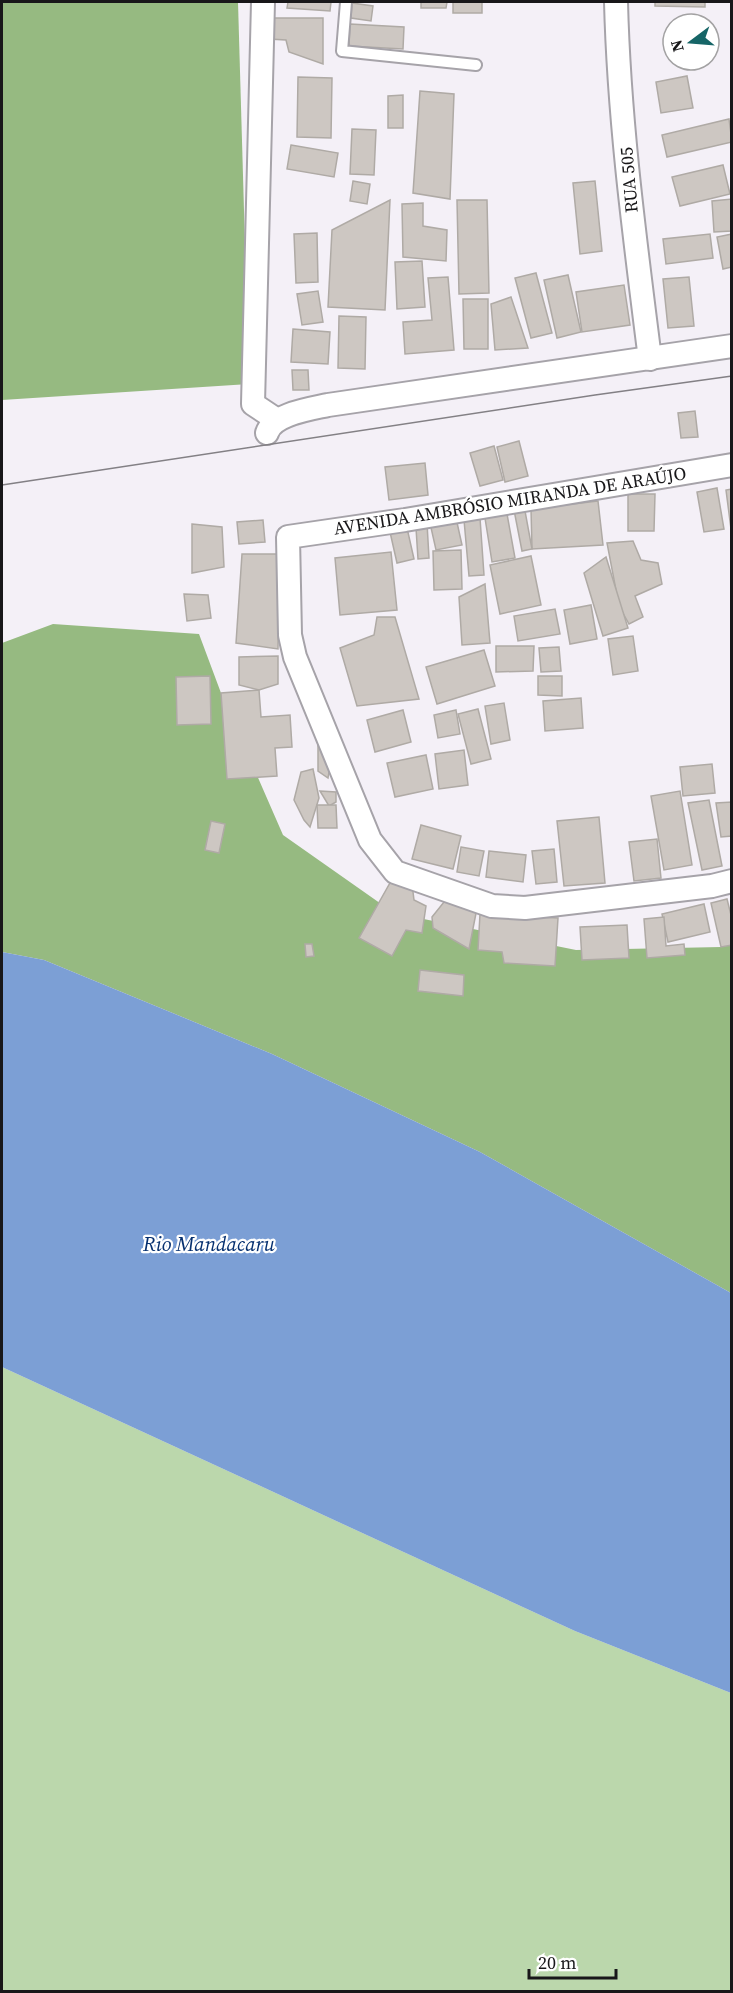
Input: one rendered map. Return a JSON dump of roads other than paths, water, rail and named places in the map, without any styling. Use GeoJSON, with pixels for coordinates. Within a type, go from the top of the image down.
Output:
{"type":"FeatureCollection","features":[{"type":"Feature","properties":{"kind":"street"},"geometry":{"type":"LineString","coordinates":[[263,2],[253,404],[272,426],[299,412],[328,405],[732,346]]}},
{"type":"Feature","properties":{"kind":"street","name":"RUA 505"},"geometry":{"type":"LineString","coordinates":[[616,2],[617,41],[632,215],[650,359]]}},
{"type":"Feature","properties":{"kind":"street","name":"AVENIDA AMBRÓSIO MIRANDA DE ARAÚJO"},"geometry":{"type":"LineString","coordinates":[[732,465],[405,520],[288,537],[290,635],[296,657],[370,840],[395,872],[492,906],[525,908],[712,886],[732,881]]}},
{"type":"Feature","properties":{"kind":"lane"},"geometry":{"type":"LineString","coordinates":[[346,2],[342,51],[476,65]]}},
{"type":"Feature","properties":{"kind":"water","name":"Rio Mandacaru"},"geometry":{"type":"Polygon","coordinates":[[[2,952],[44,960],[272,1054],[480,1152],[731,1293],[731,1693],[575,1631],[2,1367],[2,952]]]}},
{"type":"Feature","properties":{"kind":"tram line"},"geometry":{"type":"LineString","coordinates":[[2,485],[732,376]]}}]}
